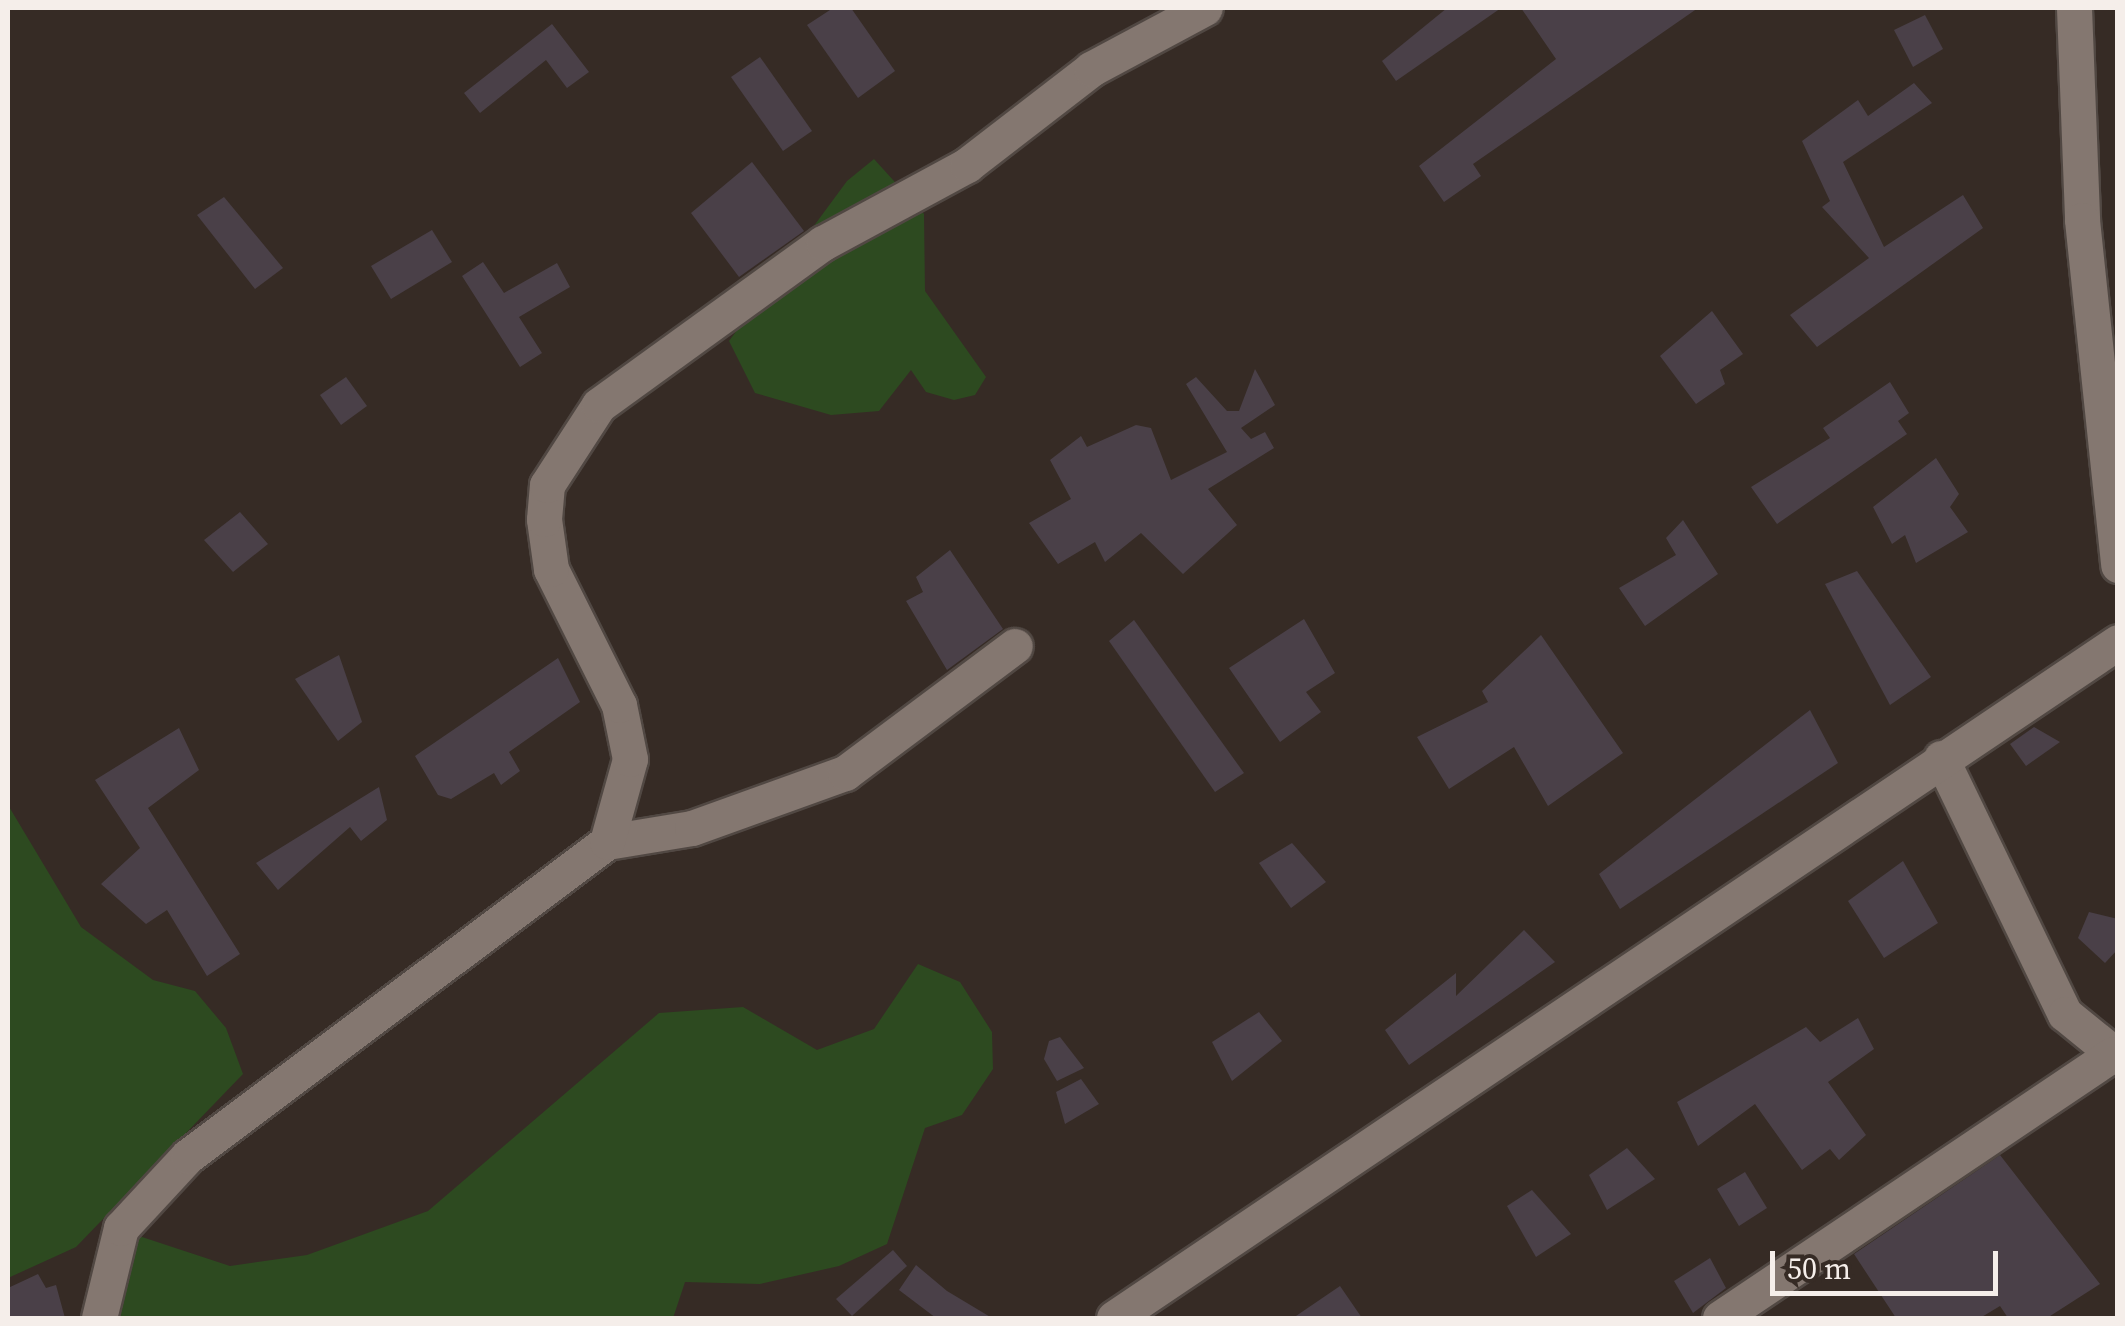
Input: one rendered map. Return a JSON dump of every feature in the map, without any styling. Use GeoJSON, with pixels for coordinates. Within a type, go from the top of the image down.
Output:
{"type":"FeatureCollection","features":[{"type":"Feature","properties":{"kind":"street"},"geometry":{"type":"LineString","coordinates":[[606,842],[630,759],[619,704],[550,569],[548,485],[568,444],[599,405],[823,243],[967,165],[1092,69],[1205,8]]}},
{"type":"Feature","properties":{"kind":"street"},"geometry":{"type":"LineString","coordinates":[[2074,8],[2082,220],[2118,566]]}},
{"type":"Feature","properties":{"kind":"street"},"geometry":{"type":"LineString","coordinates":[[1117,1318],[2118,642]]}},
{"type":"Feature","properties":{"kind":"street"},"geometry":{"type":"LineString","coordinates":[[98,1318],[121,1228],[188,1156],[606,842],[692,828],[846,773],[1015,646]]}},
{"type":"Feature","properties":{"kind":"street"},"geometry":{"type":"LineString","coordinates":[[1720,1318],[2114,1056],[2057,999],[1941,758]]}},
{"type":"Feature","properties":{"kind":"green space"},"geometry":{"type":"Polygon","coordinates":[[[874,159],[924,214],[925,291],[986,377],[975,395],[954,400],[926,392],[911,370],[879,411],[831,415],[755,393],[729,341],[847,181],[874,159]]]}},
{"type":"Feature","properties":{"kind":"green space"},"geometry":{"type":"Polygon","coordinates":[[[8,805],[81,927],[153,980],[195,991],[226,1028],[243,1074],[76,1247],[8,1278],[8,805]]]}},
{"type":"Feature","properties":{"kind":"green space"},"geometry":{"type":"Polygon","coordinates":[[[918,964],[960,982],[992,1032],[993,1069],[962,1115],[925,1128],[887,1244],[839,1266],[760,1284],[685,1282],[673,1318],[113,1318],[139,1236],[230,1266],[307,1255],[428,1211],[659,1013],[743,1007],[817,1050],[874,1029],[918,964]]]}},
{"type":"Feature","properties":{"kind":"building"},"geometry":{"type":"Polygon","coordinates":[[[833,8],[851,8],[895,71],[858,98],[807,25],[833,8]]]}},
{"type":"Feature","properties":{"kind":"building"},"geometry":{"type":"Polygon","coordinates":[[[1447,8],[1501,8],[1396,81],[1382,61],[1447,8]]]}},
{"type":"Feature","properties":{"kind":"building"},"geometry":{"type":"Polygon","coordinates":[[[1521,8],[1698,8],[1473,164],[1481,176],[1444,202],[1419,166],[1556,59],[1521,8]]]}},
{"type":"Feature","properties":{"kind":"building"},"geometry":{"type":"Polygon","coordinates":[[[1925,15],[1943,49],[1913,67],[1894,30],[1925,15]]]}},
{"type":"Feature","properties":{"kind":"building"},"geometry":{"type":"Polygon","coordinates":[[[552,24],[589,72],[567,88],[546,60],[480,113],[464,93],[552,24]]]}},
{"type":"Feature","properties":{"kind":"building"},"geometry":{"type":"Polygon","coordinates":[[[760,57],[812,131],[783,151],[731,77],[760,57]]]}},
{"type":"Feature","properties":{"kind":"building"},"geometry":{"type":"Polygon","coordinates":[[[1914,83],[1932,103],[1843,162],[1884,247],[1963,195],[1983,228],[1817,347],[1790,315],[1869,258],[1822,207],[1830,201],[1802,141],[1858,100],[1868,116],[1914,83]]]}},
{"type":"Feature","properties":{"kind":"building"},"geometry":{"type":"Polygon","coordinates":[[[752,162],[804,231],[739,277],[691,213],[752,162]]]}},
{"type":"Feature","properties":{"kind":"building"},"geometry":{"type":"Polygon","coordinates":[[[224,197],[283,268],[255,289],[197,215],[224,197]]]}},
{"type":"Feature","properties":{"kind":"building"},"geometry":{"type":"Polygon","coordinates":[[[432,230],[452,262],[391,299],[371,266],[432,230]]]}},
{"type":"Feature","properties":{"kind":"building"},"geometry":{"type":"Polygon","coordinates":[[[483,262],[504,293],[557,263],[570,287],[519,317],[542,353],[520,367],[462,276],[483,262]]]}},
{"type":"Feature","properties":{"kind":"building"},"geometry":{"type":"Polygon","coordinates":[[[1712,311],[1743,354],[1720,370],[1725,384],[1696,404],[1660,356],[1712,311]]]}},
{"type":"Feature","properties":{"kind":"building"},"geometry":{"type":"Polygon","coordinates":[[[1255,369],[1275,405],[1241,428],[1251,439],[1265,432],[1274,448],[1208,489],[1237,525],[1183,574],[1141,533],[1105,562],[1095,542],[1058,564],[1029,523],[1071,499],[1050,460],[1081,436],[1087,447],[1136,425],[1151,428],[1171,480],[1227,452],[1186,384],[1196,377],[1227,411],[1239,411],[1255,369]]]}},
{"type":"Feature","properties":{"kind":"building"},"geometry":{"type":"Polygon","coordinates":[[[346,377],[367,406],[341,425],[320,395],[346,377]]]}},
{"type":"Feature","properties":{"kind":"building"},"geometry":{"type":"Polygon","coordinates":[[[1890,382],[1909,413],[1898,421],[1907,434],[1777,524],[1751,487],[1830,438],[1823,428],[1890,382]]]}},
{"type":"Feature","properties":{"kind":"building"},"geometry":{"type":"Polygon","coordinates":[[[1936,458],[1959,494],[1950,507],[1968,532],[1916,563],[1905,535],[1892,544],[1873,507],[1936,458]]]}},
{"type":"Feature","properties":{"kind":"building"},"geometry":{"type":"Polygon","coordinates":[[[240,512],[268,544],[233,572],[204,540],[240,512]]]}},
{"type":"Feature","properties":{"kind":"building"},"geometry":{"type":"Polygon","coordinates":[[[1683,520],[1718,574],[1645,626],[1619,588],[1676,555],[1666,538],[1683,520]]]}},
{"type":"Feature","properties":{"kind":"building"},"geometry":{"type":"Polygon","coordinates":[[[950,550],[1003,629],[947,670],[906,601],[923,592],[916,577],[950,550]]]}},
{"type":"Feature","properties":{"kind":"building"},"geometry":{"type":"Polygon","coordinates":[[[1857,571],[1931,677],[1890,705],[1825,584],[1857,571]]]}},
{"type":"Feature","properties":{"kind":"building"},"geometry":{"type":"Polygon","coordinates":[[[1304,619],[1335,673],[1306,692],[1321,712],[1280,742],[1229,668],[1304,619]]]}},
{"type":"Feature","properties":{"kind":"building"},"geometry":{"type":"Polygon","coordinates":[[[1134,620],[1244,773],[1215,792],[1109,641],[1134,620]]]}},
{"type":"Feature","properties":{"kind":"building"},"geometry":{"type":"Polygon","coordinates":[[[1541,635],[1623,753],[1548,806],[1514,747],[1449,789],[1417,737],[1488,702],[1482,691],[1541,635]]]}},
{"type":"Feature","properties":{"kind":"building"},"geometry":{"type":"Polygon","coordinates":[[[339,655],[362,722],[338,741],[295,679],[339,655]]]}},
{"type":"Feature","properties":{"kind":"building"},"geometry":{"type":"Polygon","coordinates":[[[558,658],[580,702],[509,752],[520,771],[501,785],[494,773],[451,799],[438,795],[415,756],[558,658]]]}},
{"type":"Feature","properties":{"kind":"building"},"geometry":{"type":"Polygon","coordinates":[[[1810,710],[1838,763],[1620,909],[1599,874],[1810,710]]]}},
{"type":"Feature","properties":{"kind":"building"},"geometry":{"type":"Polygon","coordinates":[[[2034,727],[2060,742],[2026,766],[2010,744],[2034,727]]]}},
{"type":"Feature","properties":{"kind":"building"},"geometry":{"type":"Polygon","coordinates":[[[179,728],[199,770],[148,808],[240,954],[207,976],[167,910],[146,924],[101,884],[140,848],[95,780],[179,728]]]}},
{"type":"Feature","properties":{"kind":"building"},"geometry":{"type":"Polygon","coordinates":[[[379,787],[387,820],[361,841],[350,827],[278,890],[256,863],[379,787]]]}},
{"type":"Feature","properties":{"kind":"building"},"geometry":{"type":"Polygon","coordinates":[[[1292,843],[1326,882],[1291,908],[1259,863],[1292,843]]]}},
{"type":"Feature","properties":{"kind":"building"},"geometry":{"type":"Polygon","coordinates":[[[1903,861],[1938,923],[1884,958],[1848,901],[1903,861]]]}},
{"type":"Feature","properties":{"kind":"building"},"geometry":{"type":"Polygon","coordinates":[[[2089,912],[2118,919],[2118,949],[2105,963],[2078,938],[2089,912]]]}},
{"type":"Feature","properties":{"kind":"building"},"geometry":{"type":"Polygon","coordinates":[[[1524,930],[1555,962],[1409,1065],[1385,1030],[1456,973],[1456,996],[1524,930]]]}},
{"type":"Feature","properties":{"kind":"building"},"geometry":{"type":"Polygon","coordinates":[[[1259,1012],[1282,1041],[1232,1081],[1212,1042],[1259,1012]]]}},
{"type":"Feature","properties":{"kind":"building"},"geometry":{"type":"Polygon","coordinates":[[[1858,1018],[1874,1049],[1828,1082],[1866,1135],[1839,1160],[1830,1149],[1802,1170],[1755,1104],[1698,1146],[1677,1102],[1806,1027],[1820,1042],[1858,1018]]]}},
{"type":"Feature","properties":{"kind":"building"},"geometry":{"type":"Polygon","coordinates":[[[1060,1037],[1084,1068],[1057,1081],[1044,1059],[1049,1041],[1060,1037]]]}},
{"type":"Feature","properties":{"kind":"building"},"geometry":{"type":"Polygon","coordinates":[[[1081,1079],[1099,1104],[1065,1124],[1056,1092],[1081,1079]]]}},
{"type":"Feature","properties":{"kind":"building"},"geometry":{"type":"Polygon","coordinates":[[[1627,1148],[1655,1179],[1607,1210],[1589,1175],[1627,1148]]]}},
{"type":"Feature","properties":{"kind":"building"},"geometry":{"type":"Polygon","coordinates":[[[2000,1155],[2100,1284],[2047,1318],[2008,1318],[2000,1306],[1980,1318],[1896,1318],[1854,1254],[2000,1155]]]}},
{"type":"Feature","properties":{"kind":"building"},"geometry":{"type":"Polygon","coordinates":[[[1745,1172],[1767,1208],[1739,1226],[1717,1189],[1745,1172]]]}},
{"type":"Feature","properties":{"kind":"building"},"geometry":{"type":"Polygon","coordinates":[[[1532,1190],[1571,1234],[1536,1257],[1507,1206],[1532,1190]]]}},
{"type":"Feature","properties":{"kind":"building"},"geometry":{"type":"Polygon","coordinates":[[[893,1250],[907,1266],[852,1316],[836,1299],[893,1250]]]}},
{"type":"Feature","properties":{"kind":"building"},"geometry":{"type":"Polygon","coordinates":[[[1710,1258],[1726,1288],[1693,1313],[1674,1281],[1710,1258]]]}},
{"type":"Feature","properties":{"kind":"building"},"geometry":{"type":"Polygon","coordinates":[[[916,1265],[947,1291],[992,1318],[936,1318],[899,1290],[916,1265]]]}},
{"type":"Feature","properties":{"kind":"building"},"geometry":{"type":"Polygon","coordinates":[[[38,1274],[46,1288],[56,1285],[65,1318],[8,1318],[8,1288],[38,1274]]]}},
{"type":"Feature","properties":{"kind":"building"},"geometry":{"type":"Polygon","coordinates":[[[1340,1286],[1362,1318],[1293,1318],[1340,1286]]]}}]}
